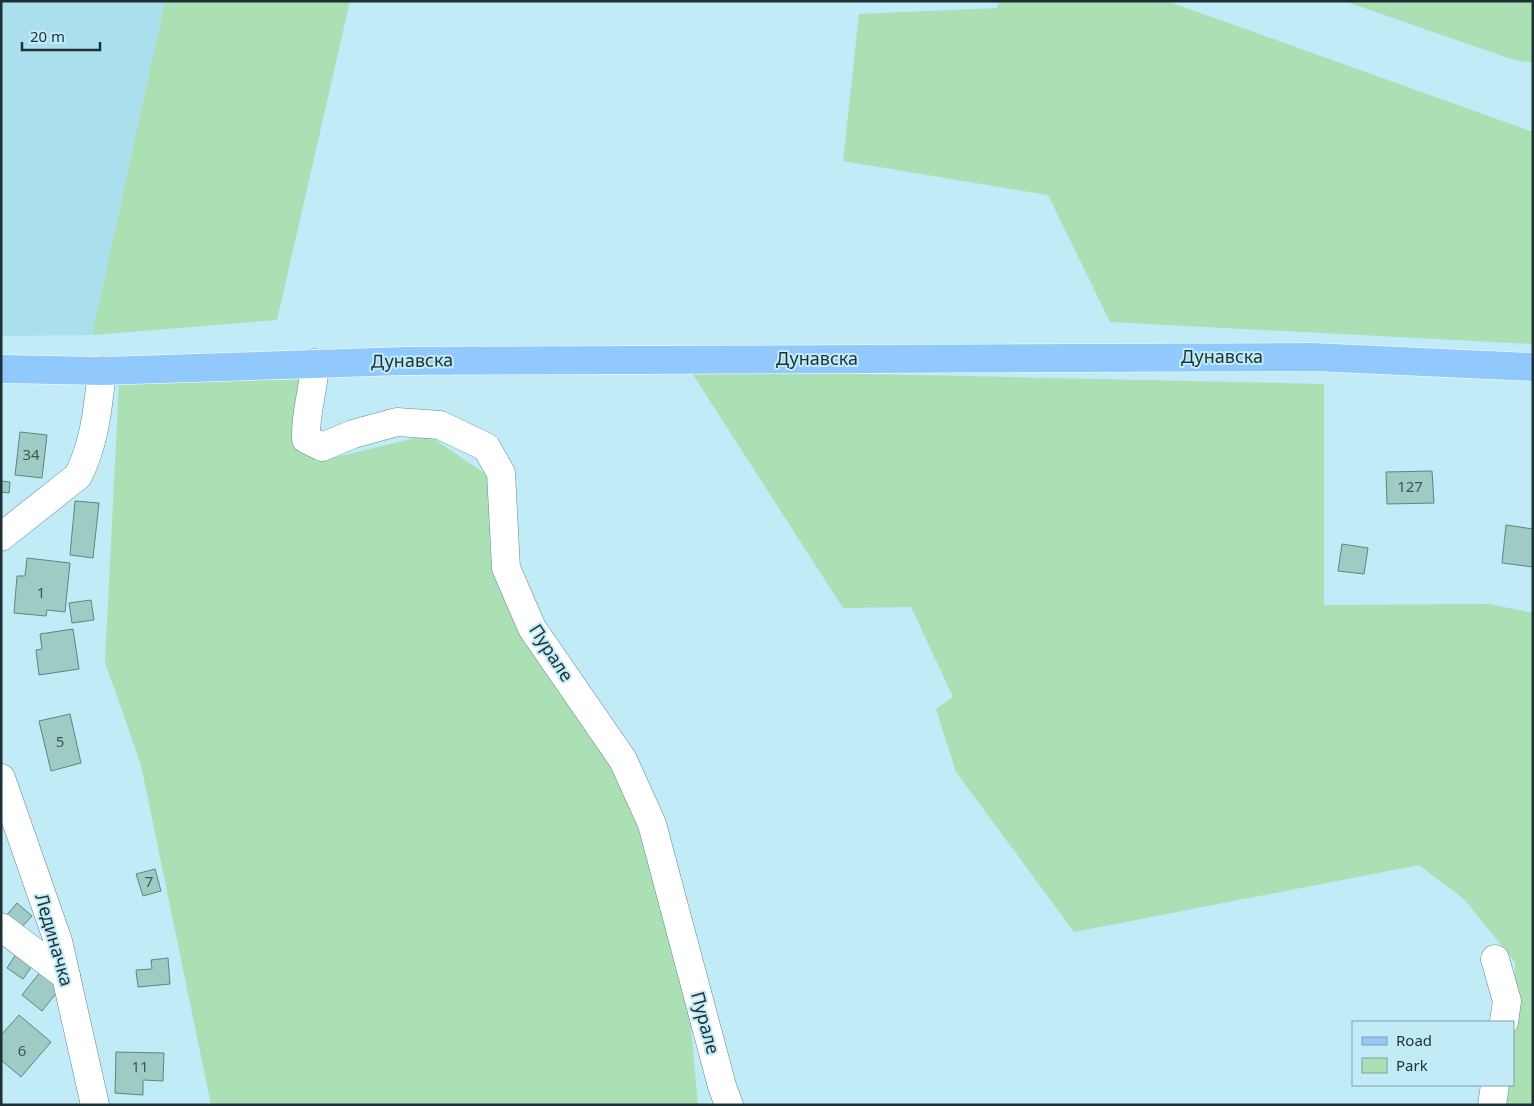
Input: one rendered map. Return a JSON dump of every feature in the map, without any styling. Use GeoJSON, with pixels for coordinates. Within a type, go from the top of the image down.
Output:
{"type":"FeatureCollection","features":[{"type":"Feature","properties":{"kind":"main road","name":"Дунавска"},"geometry":{"type":"LineString","coordinates":[[1,369],[102,371],[315,363],[1313,357],[1533,366]]}},
{"type":"Feature","properties":{"kind":"street","name":"Пурале"},"geometry":{"type":"LineString","coordinates":[[315,363],[314,381],[306,417],[306,438],[322,447],[352,434],[397,422],[440,425],[486,447],[501,472],[506,568],[532,628],[624,760],[652,824],[728,1105]]}},
{"type":"Feature","properties":{"kind":"street"},"geometry":{"type":"LineString","coordinates":[[1,537],[78,476],[84,464],[96,420],[102,371]]}},
{"type":"Feature","properties":{"kind":"street","name":"Лединачка"},"geometry":{"type":"LineString","coordinates":[[1,778],[55,932],[95,1105]]}},
{"type":"Feature","properties":{"kind":"street"},"geometry":{"type":"LineString","coordinates":[[1,927],[66,976]]}},
{"type":"Feature","properties":{"kind":"street"},"geometry":{"type":"LineString","coordinates":[[1495,959],[1508,1001],[1504,1021]]}},
{"type":"Feature","properties":{"kind":"street"},"geometry":{"type":"LineString","coordinates":[[1492,1105],[1495,1086]]}},
{"type":"Feature","properties":{"kind":"shaded area"},"geometry":{"type":"Polygon","coordinates":[[[1,1],[165,1],[92,335],[1,336],[1,1]]]}},
{"type":"Feature","properties":{"kind":"green space"},"geometry":{"type":"Polygon","coordinates":[[[165,1],[350,1],[277,320],[92,335],[165,1]]]}},
{"type":"Feature","properties":{"kind":"green space"},"geometry":{"type":"Polygon","coordinates":[[[999,1],[1167,1],[1533,132],[1533,344],[1110,322],[1048,195],[843,161],[859,14],[997,8],[999,1]]]}},
{"type":"Feature","properties":{"kind":"green space"},"geometry":{"type":"Polygon","coordinates":[[[1344,1],[1533,1],[1533,63],[1514,60],[1344,1]]]}},
{"type":"Feature","properties":{"kind":"green space"},"geometry":{"type":"Polygon","coordinates":[[[690,370],[1324,384],[1324,605],[1489,604],[1533,613],[1533,1105],[1504,1105],[1506,1086],[1514,1086],[1515,962],[1464,899],[1419,865],[1074,932],[956,772],[936,709],[953,697],[911,607],[843,608],[690,370]]]}},
{"type":"Feature","properties":{"kind":"green space"},"geometry":{"type":"Polygon","coordinates":[[[324,379],[315,462],[428,435],[493,479],[505,595],[626,787],[689,1006],[698,1105],[211,1105],[141,765],[105,662],[119,383],[324,379]]]}},
{"type":"Feature","properties":{"kind":"building"},"geometry":{"type":"Polygon","coordinates":[[[20,432],[47,435],[42,478],[15,475],[20,432]]]}},
{"type":"Feature","properties":{"kind":"building"},"geometry":{"type":"Polygon","coordinates":[[[1432,471],[1434,503],[1387,504],[1386,472],[1432,471]]]}},
{"type":"Feature","properties":{"kind":"building"},"geometry":{"type":"Polygon","coordinates":[[[1,481],[10,482],[9,493],[1,492],[1,481]]]}},
{"type":"Feature","properties":{"kind":"building"},"geometry":{"type":"Polygon","coordinates":[[[75,501],[99,503],[93,558],[70,555],[75,501]]]}},
{"type":"Feature","properties":{"kind":"building"},"geometry":{"type":"Polygon","coordinates":[[[1506,525],[1533,529],[1533,567],[1502,563],[1506,525]]]}},
{"type":"Feature","properties":{"kind":"building"},"geometry":{"type":"Polygon","coordinates":[[[1342,544],[1368,548],[1364,574],[1338,571],[1342,544]]]}},
{"type":"Feature","properties":{"kind":"building"},"geometry":{"type":"Polygon","coordinates":[[[27,558],[70,563],[65,612],[47,610],[46,616],[14,613],[17,576],[25,576],[27,558]]]}},
{"type":"Feature","properties":{"kind":"building"},"geometry":{"type":"Polygon","coordinates":[[[91,600],[94,620],[72,623],[69,603],[91,600]]]}},
{"type":"Feature","properties":{"kind":"building"},"geometry":{"type":"Polygon","coordinates":[[[73,629],[79,669],[39,675],[36,650],[42,649],[40,634],[73,629]]]}},
{"type":"Feature","properties":{"kind":"building"},"geometry":{"type":"Polygon","coordinates":[[[70,714],[81,763],[51,771],[39,721],[70,714]]]}},
{"type":"Feature","properties":{"kind":"building"},"geometry":{"type":"Polygon","coordinates":[[[155,869],[161,891],[143,896],[136,874],[155,869]]]}},
{"type":"Feature","properties":{"kind":"building"},"geometry":{"type":"Polygon","coordinates":[[[17,903],[32,916],[19,930],[5,917],[17,903]]]}},
{"type":"Feature","properties":{"kind":"building"},"geometry":{"type":"Polygon","coordinates":[[[18,951],[34,963],[23,979],[7,968],[18,951]]]}},
{"type":"Feature","properties":{"kind":"building"},"geometry":{"type":"Polygon","coordinates":[[[168,958],[170,984],[138,987],[136,970],[152,969],[151,960],[168,958]]]}},
{"type":"Feature","properties":{"kind":"building"},"geometry":{"type":"Polygon","coordinates":[[[41,971],[61,987],[42,1011],[22,995],[41,971]]]}},
{"type":"Feature","properties":{"kind":"building"},"geometry":{"type":"Polygon","coordinates":[[[19,1015],[51,1042],[21,1077],[1,1060],[1,1035],[19,1015]]]}},
{"type":"Feature","properties":{"kind":"building"},"geometry":{"type":"Polygon","coordinates":[[[116,1052],[164,1053],[163,1081],[143,1080],[143,1095],[115,1093],[116,1052]]]}}]}
